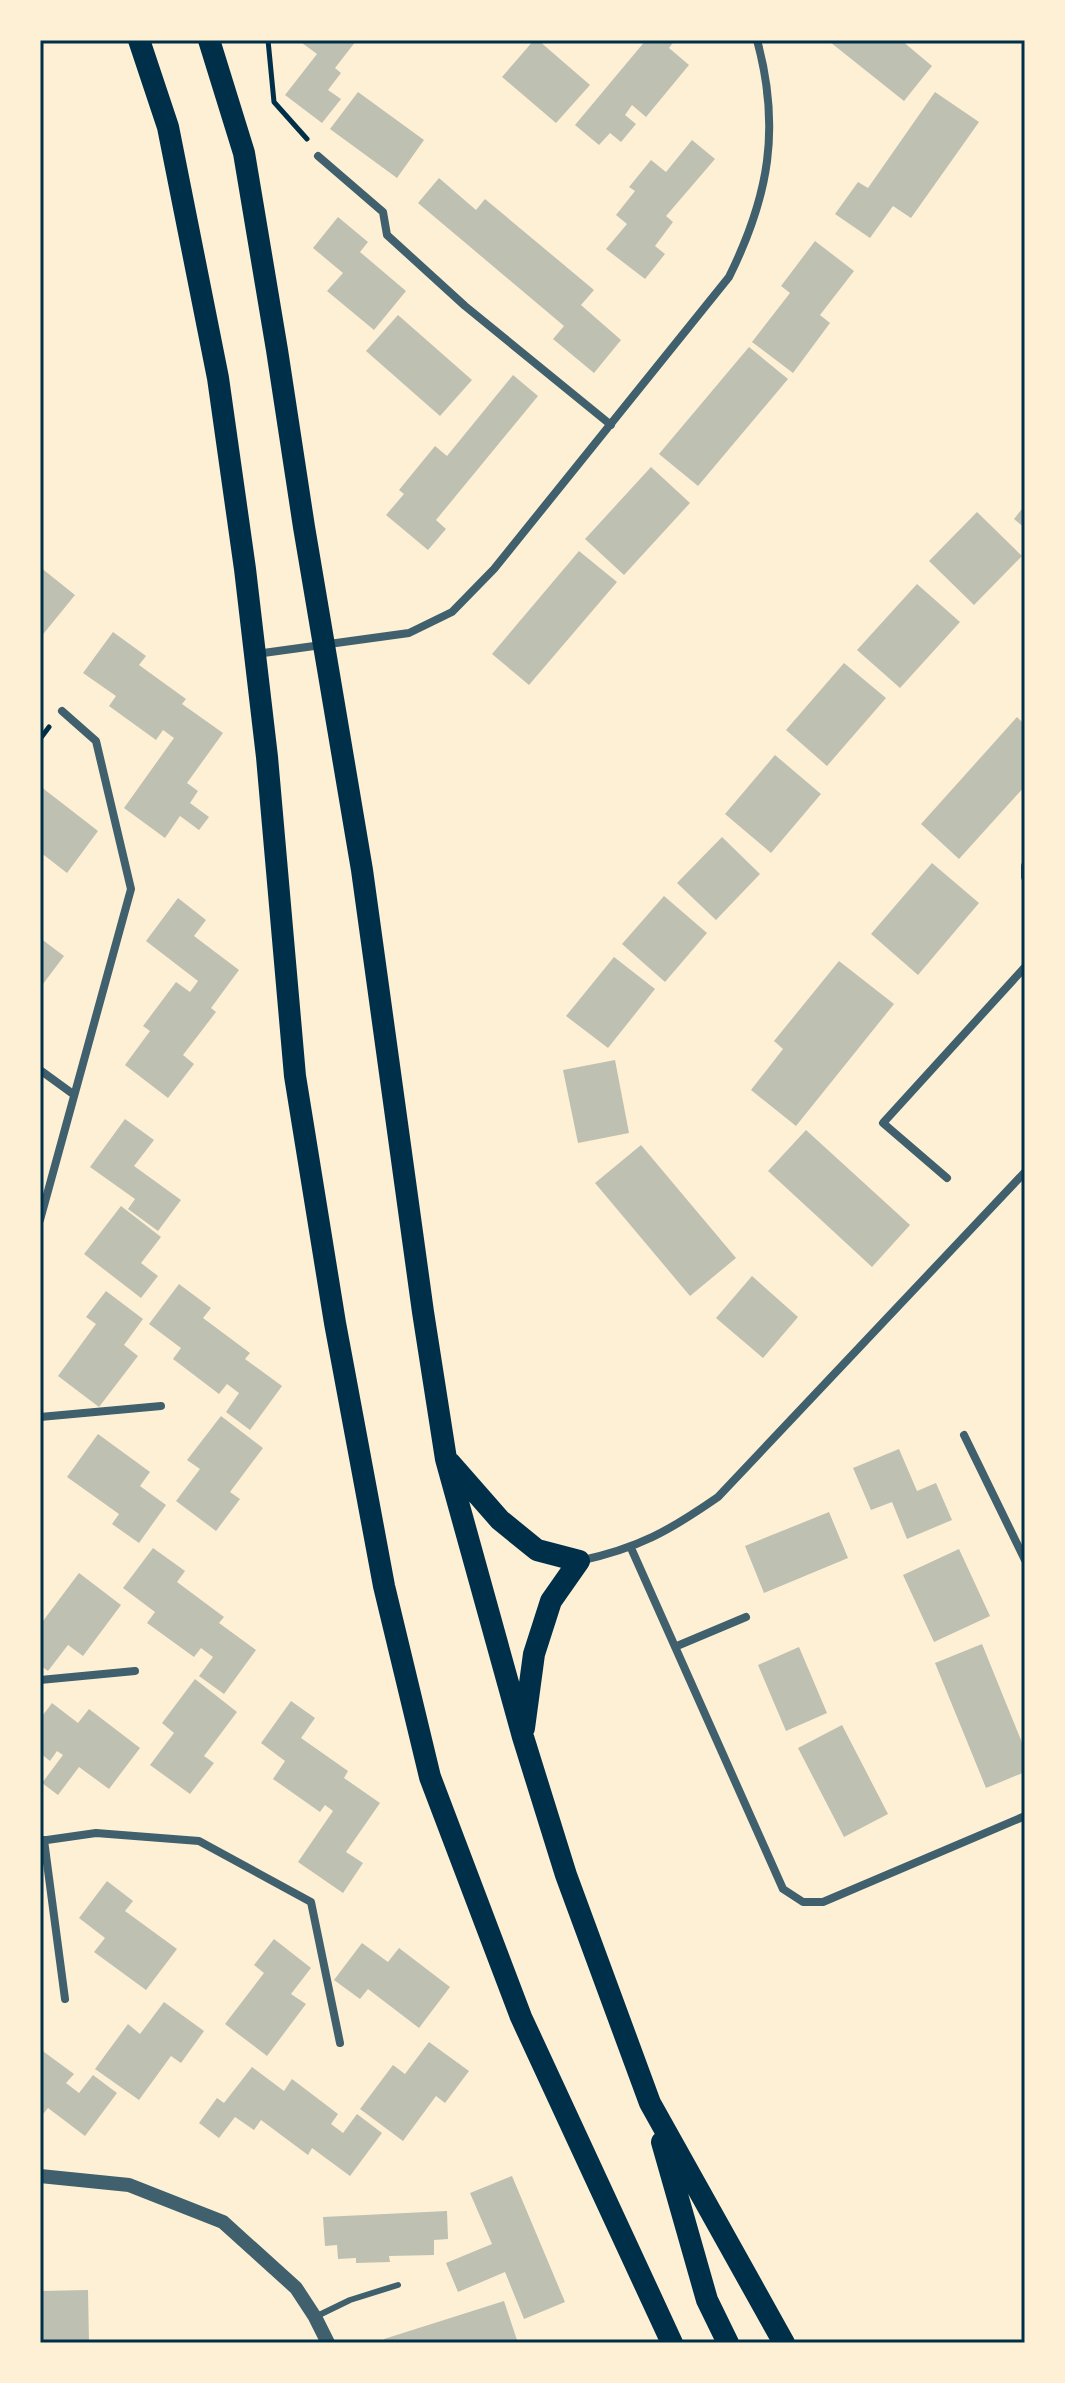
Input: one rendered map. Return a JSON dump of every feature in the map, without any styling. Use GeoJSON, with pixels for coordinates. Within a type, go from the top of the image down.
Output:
{"type":"FeatureCollection","features":[{"type":"Feature","properties":{"kind":"highway"},"geometry":{"type":"LineString","coordinates":[[139,40],[168,127],[215,364],[267,757],[295,1076],[335,1323],[384,1586],[430,1777],[521,2017],[672,2343]]}},
{"type":"Feature","properties":{"kind":"highway"},"geometry":{"type":"LineString","coordinates":[[209,40],[244,153],[362,870],[420,1297],[446,1459],[523,1737],[566,1875],[650,2103],[707,2300],[728,2343]]}},
{"type":"Feature","properties":{"kind":"highway"},"geometry":{"type":"LineString","coordinates":[[446,1459],[500,1520],[537,1550],[579,1561],[551,1601],[534,1654],[523,1737]]}},
{"type":"Feature","properties":{"kind":"highway"},"geometry":{"type":"LineString","coordinates":[[650,2103],[784,2343]]}},
{"type":"Feature","properties":{"kind":"street"},"geometry":{"type":"LineString","coordinates":[[255,655],[409,633],[452,612],[494,569],[729,277],[747,239],[764,189],[770,131],[768,78],[757,40]]}},
{"type":"Feature","properties":{"kind":"street"},"geometry":{"type":"LineString","coordinates":[[318,156],[383,212],[387,235],[465,306],[611,425]]}},
{"type":"Feature","properties":{"kind":"street"},"geometry":{"type":"LineString","coordinates":[[40,1220],[131,889],[96,741],[62,711]]}},
{"type":"Feature","properties":{"kind":"street"},"geometry":{"type":"LineString","coordinates":[[1025,866],[1025,877]]}},
{"type":"Feature","properties":{"kind":"street"},"geometry":{"type":"LineString","coordinates":[[947,1178],[883,1123],[1025,967]]}},
{"type":"Feature","properties":{"kind":"street"},"geometry":{"type":"LineString","coordinates":[[40,1070],[73,1094]]}},
{"type":"Feature","properties":{"kind":"street"},"geometry":{"type":"LineString","coordinates":[[579,1561],[631,1548],[674,1527],[718,1497],[1025,1172]]}},
{"type":"Feature","properties":{"kind":"street"},"geometry":{"type":"LineString","coordinates":[[40,1417],[161,1406]]}},
{"type":"Feature","properties":{"kind":"street"},"geometry":{"type":"LineString","coordinates":[[964,1435],[1025,1560]]}},
{"type":"Feature","properties":{"kind":"street"},"geometry":{"type":"LineString","coordinates":[[631,1548],[783,1889],[803,1902],[823,1902],[1025,1816]]}},
{"type":"Feature","properties":{"kind":"street"},"geometry":{"type":"LineString","coordinates":[[677,1646],[746,1617]]}},
{"type":"Feature","properties":{"kind":"street"},"geometry":{"type":"LineString","coordinates":[[40,1680],[135,1671]]}},
{"type":"Feature","properties":{"kind":"street"},"geometry":{"type":"LineString","coordinates":[[65,1999],[42,1840],[96,1833],[199,1841],[311,1902],[340,2043]]}},
{"type":"Feature","properties":{"kind":"street"},"geometry":{"type":"LineString","coordinates":[[40,2176],[129,2185],[223,2222],[296,2288],[328,2343]]}},
{"type":"Feature","properties":{"kind":"lane"},"geometry":{"type":"LineString","coordinates":[[315,2317],[350,2300],[398,2285]]}},
{"type":"Feature","properties":{"kind":"path"},"geometry":{"type":"LineString","coordinates":[[268,40],[274,102],[297,126],[318,156]]}},
{"type":"Feature","properties":{"kind":"building"},"geometry":{"type":"Polygon","coordinates":[[[298,40],[356,41],[335,68],[341,73],[328,90],[341,99],[322,123],[285,95],[317,54],[298,40]]]}},
{"type":"Feature","properties":{"kind":"building"},"geometry":{"type":"Polygon","coordinates":[[[534,40],[538,40],[590,85],[556,123],[502,77],[534,40]]]}},
{"type":"Feature","properties":{"kind":"building"},"geometry":{"type":"Polygon","coordinates":[[[646,40],[675,40],[669,48],[689,65],[646,117],[632,105],[625,115],[636,124],[621,142],[610,133],[599,145],[575,125],[646,40]]]}},
{"type":"Feature","properties":{"kind":"building"},"geometry":{"type":"Polygon","coordinates":[[[901,40],[932,66],[904,101],[830,42],[901,40]]]}},
{"type":"Feature","properties":{"kind":"building"},"geometry":{"type":"Polygon","coordinates":[[[358,92],[424,140],[397,178],[330,129],[358,92]]]}},
{"type":"Feature","properties":{"kind":"building"},"geometry":{"type":"Polygon","coordinates":[[[935,92],[979,122],[911,218],[893,206],[870,238],[835,214],[858,182],[868,188],[935,92]]]}},
{"type":"Feature","properties":{"kind":"building"},"geometry":{"type":"Polygon","coordinates":[[[692,140],[715,159],[666,216],[673,222],[655,246],[665,254],[645,279],[606,249],[627,224],[616,215],[635,191],[629,187],[651,160],[666,172],[692,140]]]}},
{"type":"Feature","properties":{"kind":"building"},"geometry":{"type":"Polygon","coordinates":[[[439,178],[476,210],[485,199],[594,290],[581,305],[621,340],[594,373],[553,339],[564,326],[418,203],[439,178]]]}},
{"type":"Feature","properties":{"kind":"building"},"geometry":{"type":"Polygon","coordinates":[[[338,217],[368,242],[360,252],[406,291],[374,330],[327,291],[343,273],[313,248],[338,217]]]}},
{"type":"Feature","properties":{"kind":"building"},"geometry":{"type":"Polygon","coordinates":[[[815,241],[854,271],[820,315],[830,323],[793,373],[752,342],[790,293],[781,286],[815,241]]]}},
{"type":"Feature","properties":{"kind":"building"},"geometry":{"type":"Polygon","coordinates":[[[398,315],[472,380],[440,416],[366,351],[398,315]]]}},
{"type":"Feature","properties":{"kind":"building"},"geometry":{"type":"Polygon","coordinates":[[[749,347],[788,379],[698,486],[659,454],[749,347]]]}},
{"type":"Feature","properties":{"kind":"building"},"geometry":{"type":"Polygon","coordinates":[[[513,375],[538,396],[436,520],[446,529],[428,550],[386,515],[404,494],[399,490],[435,446],[447,456],[513,375]]]}},
{"type":"Feature","properties":{"kind":"building"},"geometry":{"type":"Polygon","coordinates":[[[651,467],[690,503],[624,575],[585,539],[651,467]]]}},
{"type":"Feature","properties":{"kind":"building"},"geometry":{"type":"Polygon","coordinates":[[[1025,505],[1025,528],[1014,519],[1025,505]]]}},
{"type":"Feature","properties":{"kind":"building"},"geometry":{"type":"Polygon","coordinates":[[[977,512],[1022,556],[974,605],[929,561],[977,512]]]}},
{"type":"Feature","properties":{"kind":"building"},"geometry":{"type":"Polygon","coordinates":[[[579,551],[617,582],[529,685],[492,654],[579,551]]]}},
{"type":"Feature","properties":{"kind":"building"},"geometry":{"type":"Polygon","coordinates":[[[40,567],[75,595],[40,638],[40,567]]]}},
{"type":"Feature","properties":{"kind":"building"},"geometry":{"type":"Polygon","coordinates":[[[917,584],[960,622],[900,688],[857,650],[917,584]]]}},
{"type":"Feature","properties":{"kind":"building"},"geometry":{"type":"Polygon","coordinates":[[[113,632],[146,656],[139,665],[186,699],[182,704],[223,733],[187,783],[198,791],[190,803],[209,817],[199,830],[180,816],[165,838],[124,808],[174,738],[163,730],[156,740],[109,706],[116,696],[83,673],[113,632]]]}},
{"type":"Feature","properties":{"kind":"building"},"geometry":{"type":"Polygon","coordinates":[[[844,663],[886,698],[827,766],[786,730],[844,663]]]}},
{"type":"Feature","properties":{"kind":"building"},"geometry":{"type":"Polygon","coordinates":[[[1017,717],[1025,725],[1025,786],[959,859],[921,824],[1017,717]]]}},
{"type":"Feature","properties":{"kind":"building"},"geometry":{"type":"Polygon","coordinates":[[[775,755],[821,794],[771,853],[725,814],[775,755]]]}},
{"type":"Feature","properties":{"kind":"building"},"geometry":{"type":"Polygon","coordinates":[[[40,786],[98,831],[67,873],[40,852],[40,786]]]}},
{"type":"Feature","properties":{"kind":"building"},"geometry":{"type":"Polygon","coordinates":[[[722,837],[760,874],[716,920],[677,883],[722,837]]]}},
{"type":"Feature","properties":{"kind":"building"},"geometry":{"type":"Polygon","coordinates":[[[932,863],[979,903],[918,975],[871,934],[932,863]]]}},
{"type":"Feature","properties":{"kind":"building"},"geometry":{"type":"Polygon","coordinates":[[[664,896],[707,933],[665,982],[622,944],[664,896]]]}},
{"type":"Feature","properties":{"kind":"building"},"geometry":{"type":"Polygon","coordinates":[[[178,898],[206,920],[194,936],[239,970],[211,1008],[216,1012],[183,1055],[194,1064],[168,1098],[125,1065],[150,1031],[143,1026],[176,982],[190,992],[198,981],[146,941],[178,898]]]}},
{"type":"Feature","properties":{"kind":"building"},"geometry":{"type":"Polygon","coordinates":[[[40,938],[64,956],[40,988],[40,938]]]}},
{"type":"Feature","properties":{"kind":"building"},"geometry":{"type":"Polygon","coordinates":[[[614,957],[655,989],[608,1048],[566,1016],[614,957]]]}},
{"type":"Feature","properties":{"kind":"building"},"geometry":{"type":"Polygon","coordinates":[[[839,961],[894,1004],[796,1126],[751,1090],[783,1049],[774,1041],[839,961]]]}},
{"type":"Feature","properties":{"kind":"building"},"geometry":{"type":"Polygon","coordinates":[[[615,1060],[629,1133],[578,1143],[563,1070],[615,1060]]]}},
{"type":"Feature","properties":{"kind":"building"},"geometry":{"type":"Polygon","coordinates":[[[125,1119],[154,1140],[134,1166],[181,1200],[158,1231],[128,1209],[135,1199],[90,1167],[125,1119]]]}},
{"type":"Feature","properties":{"kind":"building"},"geometry":{"type":"Polygon","coordinates":[[[806,1130],[910,1225],[872,1267],[768,1171],[806,1130]]]}},
{"type":"Feature","properties":{"kind":"building"},"geometry":{"type":"Polygon","coordinates":[[[641,1145],[736,1258],[690,1296],[595,1183],[641,1145]]]}},
{"type":"Feature","properties":{"kind":"building"},"geometry":{"type":"Polygon","coordinates":[[[121,1206],[161,1237],[141,1263],[158,1276],[141,1298],[84,1254],[121,1206]]]}},
{"type":"Feature","properties":{"kind":"building"},"geometry":{"type":"Polygon","coordinates":[[[752,1276],[798,1317],[763,1358],[716,1318],[752,1276]]]}},
{"type":"Feature","properties":{"kind":"building"},"geometry":{"type":"Polygon","coordinates":[[[179,1284],[211,1308],[203,1318],[250,1353],[245,1359],[282,1386],[250,1430],[226,1412],[239,1393],[227,1384],[219,1394],[173,1359],[181,1348],[149,1324],[179,1284]]]}},
{"type":"Feature","properties":{"kind":"building"},"geometry":{"type":"Polygon","coordinates":[[[106,1291],[143,1319],[124,1345],[138,1356],[99,1407],[58,1376],[96,1324],[86,1317],[106,1291]]]}},
{"type":"Feature","properties":{"kind":"building"},"geometry":{"type":"Polygon","coordinates":[[[221,1416],[263,1448],[230,1492],[240,1499],[216,1531],[176,1501],[200,1469],[187,1460],[221,1416]]]}},
{"type":"Feature","properties":{"kind":"building"},"geometry":{"type":"Polygon","coordinates":[[[98,1434],[150,1472],[140,1486],[166,1505],[139,1543],[112,1524],[119,1514],[67,1477],[98,1434]]]}},
{"type":"Feature","properties":{"kind":"building"},"geometry":{"type":"Polygon","coordinates":[[[899,1449],[917,1491],[936,1483],[952,1520],[907,1539],[892,1502],[871,1510],[853,1468],[899,1449]]]}},
{"type":"Feature","properties":{"kind":"building"},"geometry":{"type":"Polygon","coordinates":[[[829,1512],[848,1558],[764,1593],[745,1546],[829,1512]]]}},
{"type":"Feature","properties":{"kind":"building"},"geometry":{"type":"Polygon","coordinates":[[[153,1548],[185,1571],[177,1582],[224,1617],[219,1623],[256,1650],[224,1694],[199,1676],[213,1657],[201,1648],[194,1657],[147,1623],[155,1612],[123,1588],[153,1548]]]}},
{"type":"Feature","properties":{"kind":"building"},"geometry":{"type":"Polygon","coordinates":[[[959,1549],[990,1616],[934,1642],[903,1575],[959,1549]]]}},
{"type":"Feature","properties":{"kind":"building"},"geometry":{"type":"Polygon","coordinates":[[[79,1573],[121,1605],[83,1656],[68,1645],[48,1671],[40,1665],[40,1625],[79,1573]]]}},
{"type":"Feature","properties":{"kind":"building"},"geometry":{"type":"Polygon","coordinates":[[[982,1644],[1025,1750],[1025,1772],[986,1788],[935,1663],[982,1644]]]}},
{"type":"Feature","properties":{"kind":"building"},"geometry":{"type":"Polygon","coordinates":[[[799,1647],[827,1713],[786,1731],[758,1665],[799,1647]]]}},
{"type":"Feature","properties":{"kind":"building"},"geometry":{"type":"Polygon","coordinates":[[[195,1679],[237,1712],[204,1756],[214,1763],[190,1794],[150,1765],[174,1733],[162,1723],[195,1679]]]}},
{"type":"Feature","properties":{"kind":"building"},"geometry":{"type":"Polygon","coordinates":[[[291,1701],[315,1718],[301,1738],[348,1771],[344,1778],[380,1803],[346,1852],[363,1863],[343,1893],[298,1862],[333,1811],[325,1805],[320,1812],[273,1779],[285,1761],[261,1743],[291,1701]]]}},
{"type":"Feature","properties":{"kind":"building"},"geometry":{"type":"Polygon","coordinates":[[[52,1703],[78,1723],[89,1709],[140,1748],[109,1789],[79,1767],[58,1795],[42,1783],[63,1755],[57,1751],[50,1761],[40,1753],[40,1719],[52,1703]]]}},
{"type":"Feature","properties":{"kind":"building"},"geometry":{"type":"Polygon","coordinates":[[[842,1725],[888,1814],[844,1837],[798,1748],[842,1725]]]}},
{"type":"Feature","properties":{"kind":"building"},"geometry":{"type":"Polygon","coordinates":[[[107,1881],[133,1901],[125,1911],[177,1949],[146,1990],[94,1952],[105,1938],[79,1918],[107,1881]]]}},
{"type":"Feature","properties":{"kind":"building"},"geometry":{"type":"Polygon","coordinates":[[[274,1939],[311,1968],[291,1994],[306,2004],[267,2056],[225,2024],[264,1973],[254,1965],[274,1939]]]}},
{"type":"Feature","properties":{"kind":"building"},"geometry":{"type":"Polygon","coordinates":[[[362,1943],[388,1962],[399,1948],[450,1987],[419,2028],[368,1989],[360,1999],[334,1980],[362,1943]]]}},
{"type":"Feature","properties":{"kind":"building"},"geometry":{"type":"Polygon","coordinates":[[[164,2002],[204,2031],[181,2063],[171,2056],[139,2100],[95,2069],[128,2024],[140,2034],[164,2002]]]}},
{"type":"Feature","properties":{"kind":"building"},"geometry":{"type":"Polygon","coordinates":[[[429,2042],[469,2071],[445,2103],[436,2096],[403,2141],[360,2109],[393,2065],[405,2074],[429,2042]]]}},
{"type":"Feature","properties":{"kind":"building"},"geometry":{"type":"Polygon","coordinates":[[[40,2049],[74,2074],[66,2083],[79,2093],[93,2075],[117,2093],[85,2136],[48,2108],[43,2114],[40,2112],[40,2049]]]}},
{"type":"Feature","properties":{"kind":"building"},"geometry":{"type":"Polygon","coordinates":[[[252,2067],[284,2091],[292,2079],[338,2114],[331,2124],[343,2133],[357,2114],[382,2133],[350,2176],[312,2148],[308,2155],[261,2120],[254,2130],[235,2117],[219,2138],[199,2123],[217,2098],[224,2103],[252,2067]]]}},
{"type":"Feature","properties":{"kind":"building"},"geometry":{"type":"Polygon","coordinates":[[[512,2176],[565,2302],[524,2319],[505,2272],[458,2292],[446,2263],[492,2244],[470,2193],[512,2176]]]}},
{"type":"Feature","properties":{"kind":"building"},"geometry":{"type":"Polygon","coordinates":[[[447,2211],[448,2239],[434,2240],[434,2255],[389,2256],[390,2262],[356,2263],[356,2258],[338,2259],[337,2245],[325,2246],[323,2217],[447,2211]]]}},
{"type":"Feature","properties":{"kind":"building"},"geometry":{"type":"Polygon","coordinates":[[[88,2290],[89,2343],[40,2343],[40,2291],[88,2290]]]}},
{"type":"Feature","properties":{"kind":"building"},"geometry":{"type":"Polygon","coordinates":[[[504,2301],[518,2343],[386,2343],[384,2339],[504,2301]]]}}]}
